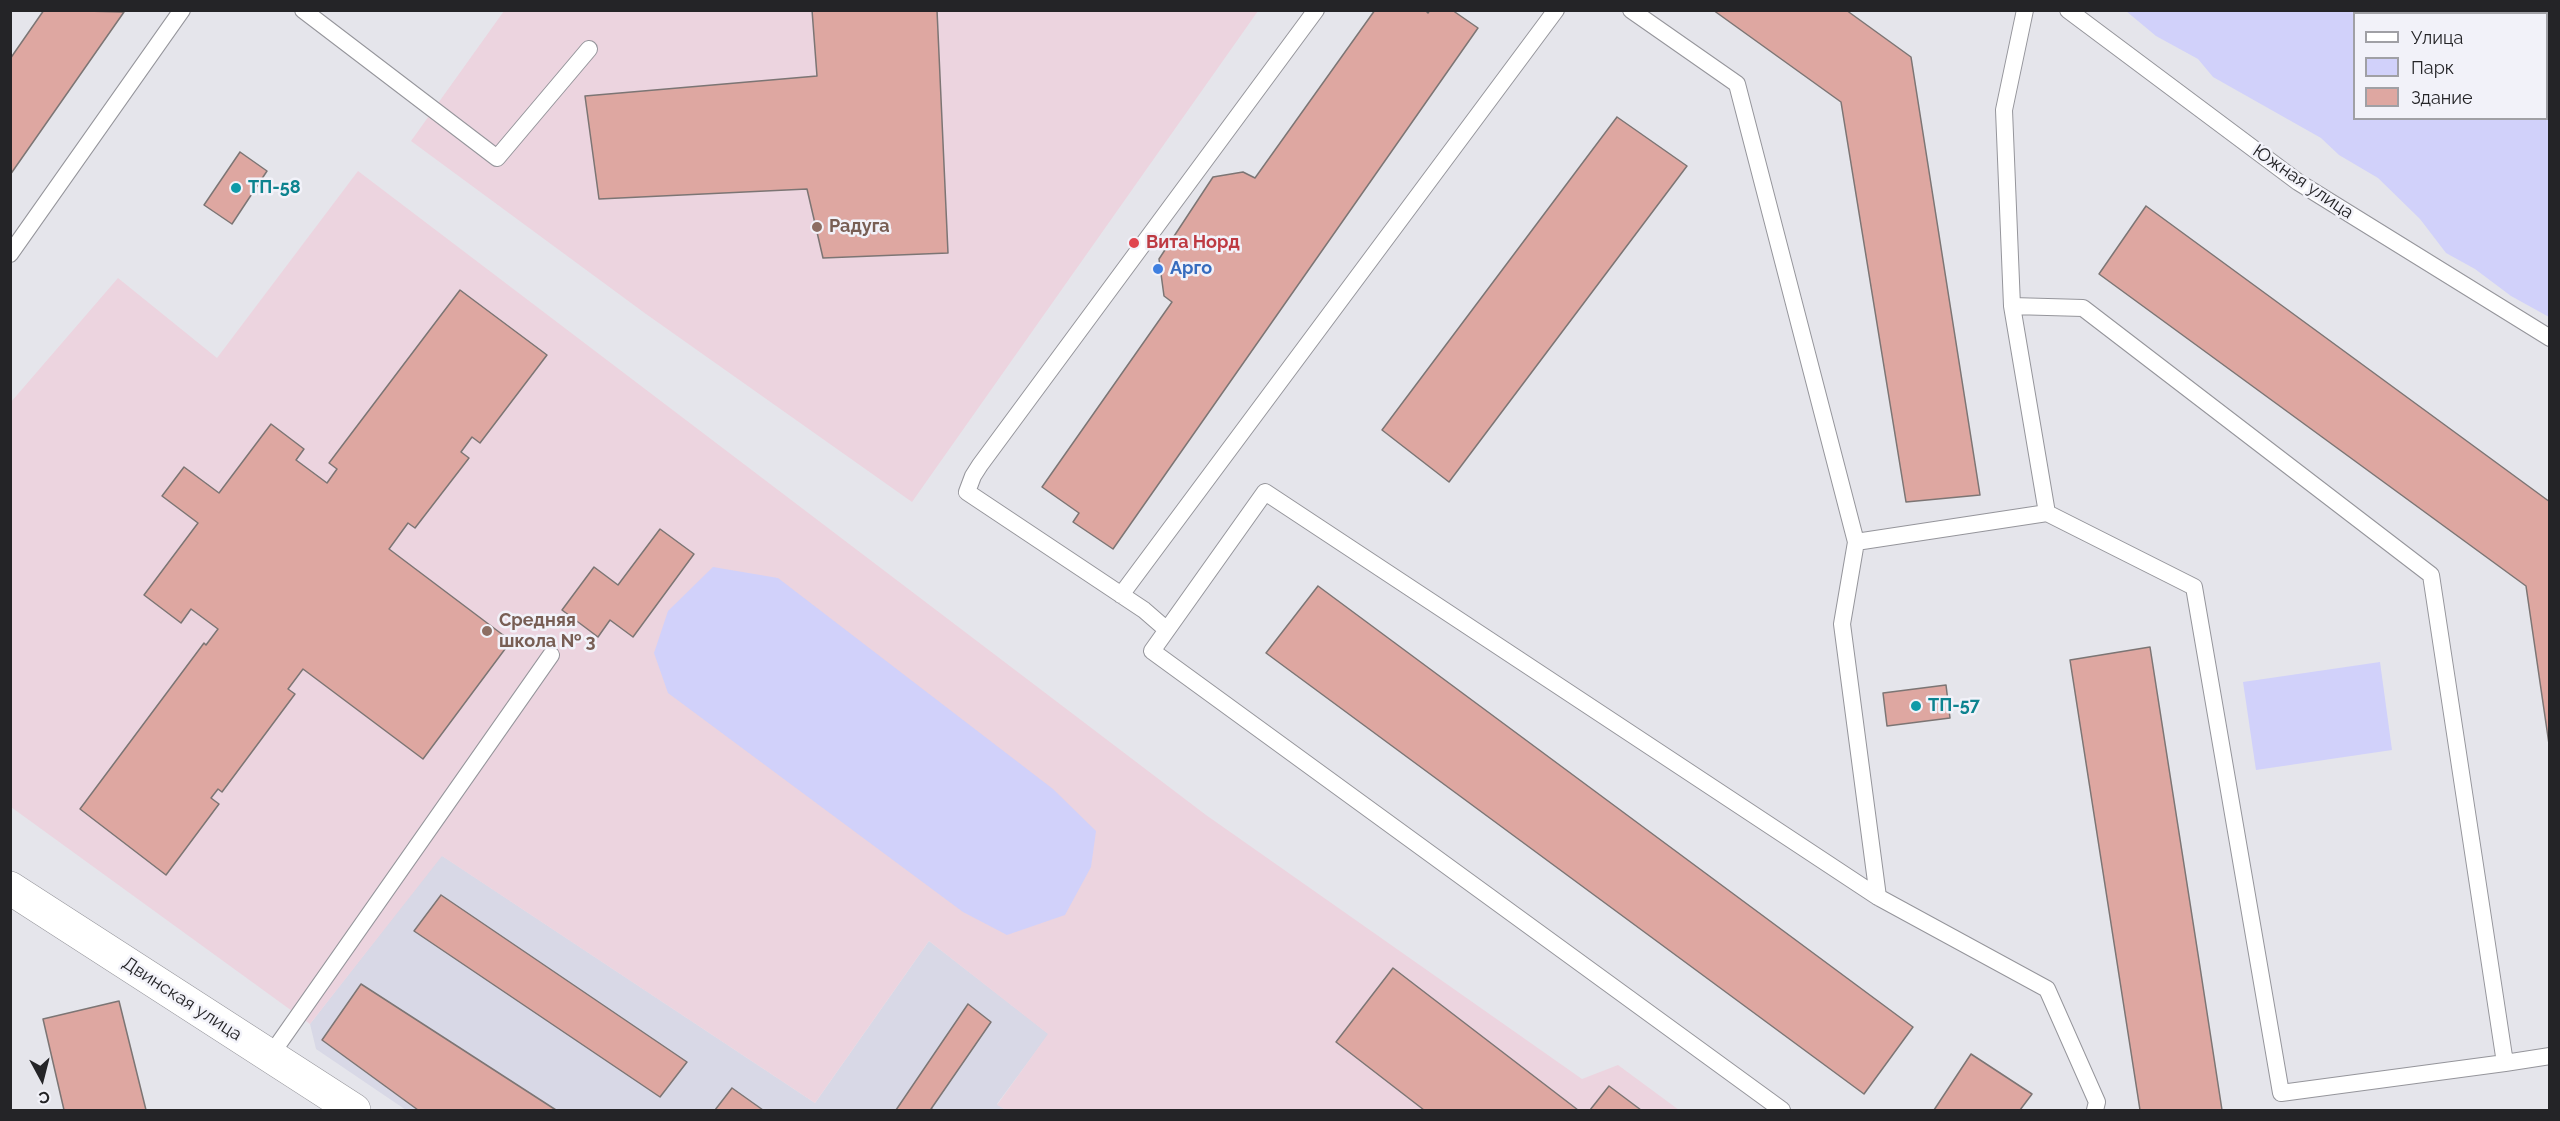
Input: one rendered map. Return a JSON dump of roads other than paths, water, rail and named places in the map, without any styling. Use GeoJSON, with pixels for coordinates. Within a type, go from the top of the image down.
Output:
{"type":"FeatureCollection","features":[{"type":"Feature","properties":{"kind":"street","name":"Двинская улица"},"geometry":{"type":"LineString","coordinates":[[10,888],[354,1110]]}},
{"type":"Feature","properties":{"kind":"lane"},"geometry":{"type":"LineString","coordinates":[[10,254],[182,10]]}},
{"type":"Feature","properties":{"kind":"lane"},"geometry":{"type":"LineString","coordinates":[[303,10],[497,158],[589,49]]}},
{"type":"Feature","properties":{"kind":"lane"},"geometry":{"type":"LineString","coordinates":[[1167,630],[1120,595],[967,492],[980,465],[1316,10]]}},
{"type":"Feature","properties":{"kind":"lane"},"geometry":{"type":"LineString","coordinates":[[1120,595],[1556,10]]}},
{"type":"Feature","properties":{"kind":"lane"},"geometry":{"type":"LineString","coordinates":[[1631,10],[1737,84],[1856,542],[1842,624],[1878,897]]}},
{"type":"Feature","properties":{"kind":"lane"},"geometry":{"type":"LineString","coordinates":[[2025,10],[2004,110],[2012,306],[2047,513]]}},
{"type":"Feature","properties":{"kind":"lane","name":"Южная улица"},"geometry":{"type":"LineString","coordinates":[[2068,10],[2298,182],[2550,338]]}},
{"type":"Feature","properties":{"kind":"lane"},"geometry":{"type":"LineString","coordinates":[[2012,306],[2083,308],[2431,575],[2505,1063]]}},
{"type":"Feature","properties":{"kind":"lane"},"geometry":{"type":"LineString","coordinates":[[1782,1110],[1152,651],[1265,492],[1878,897],[2047,989],[2097,1102],[2095,1110]]}},
{"type":"Feature","properties":{"kind":"lane"},"geometry":{"type":"LineString","coordinates":[[1856,542],[2047,513],[2194,587],[2281,1093],[2550,1056]]}},
{"type":"Feature","properties":{"kind":"lane"},"geometry":{"type":"LineString","coordinates":[[270,1056],[551,655]]}},
{"type":"Feature","properties":{"kind":"place","name":"ТП-58"},"geometry":{"type":"Point","coordinates":[236,188]}},
{"type":"Feature","properties":{"kind":"place","name":"Радуга"},"geometry":{"type":"Point","coordinates":[817,227]}},
{"type":"Feature","properties":{"kind":"place","name":"Вита Норд"},"geometry":{"type":"Point","coordinates":[1134,243]}},
{"type":"Feature","properties":{"kind":"place","name":"Арго"},"geometry":{"type":"Point","coordinates":[1158,269]}},
{"type":"Feature","properties":{"kind":"place","name":"Средняя школа № 3"},"geometry":{"type":"Point","coordinates":[487,631]}},
{"type":"Feature","properties":{"kind":"place","name":"ТП-57"},"geometry":{"type":"Point","coordinates":[1916,706]}}]}
